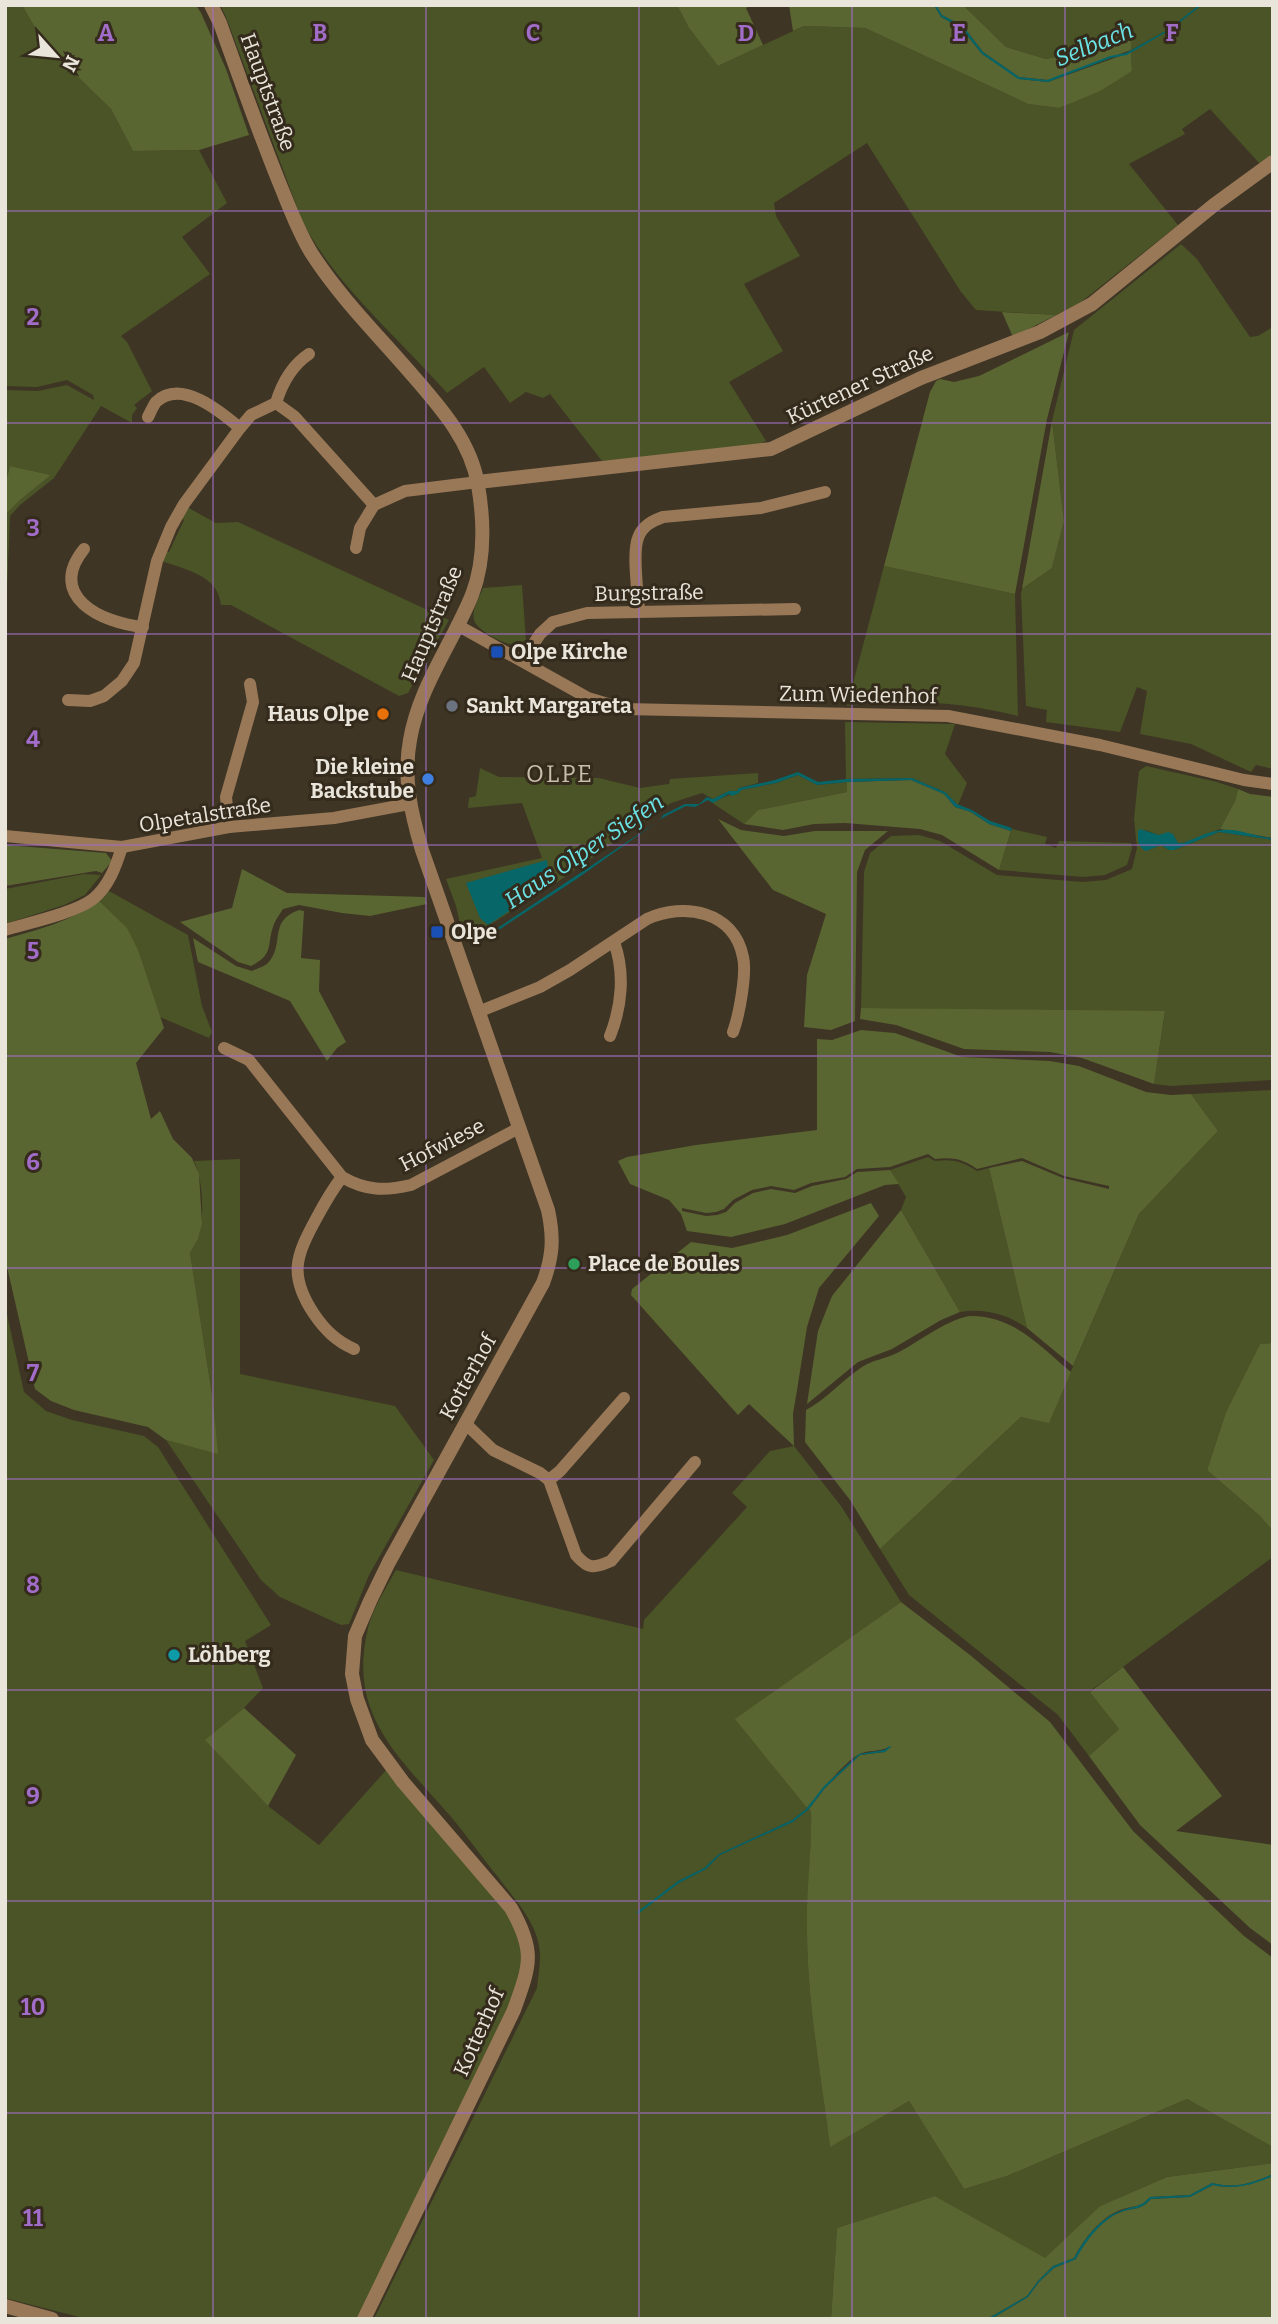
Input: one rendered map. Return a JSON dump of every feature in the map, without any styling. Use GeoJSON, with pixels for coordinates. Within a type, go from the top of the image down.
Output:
{"type":"FeatureCollection","features":[{"type":"Feature","properties":{"kind":"street","name":"Hauptstraße"},"geometry":{"type":"LineString","coordinates":[[211,5],[300,233],[312,254],[346,298],[445,413],[464,444],[478,482],[483,524],[480,565],[472,593],[434,672],[414,724],[407,765],[409,804],[422,850],[519,1128]]}},
{"type":"Feature","properties":{"kind":"street","name":"Kürtener Straße"},"geometry":{"type":"LineString","coordinates":[[478,482],[771,449],[921,378],[1006,346],[1076,314],[1273,162]]}},
{"type":"Feature","properties":{"kind":"street"},"geometry":{"type":"LineString","coordinates":[[68,700],[90,701],[104,696],[122,681],[134,663],[157,561],[184,504],[251,415],[276,403],[281,386],[292,369],[309,354]]}},
{"type":"Feature","properties":{"kind":"street"},"geometry":{"type":"LineString","coordinates":[[148,417],[156,402],[169,395],[182,395],[205,401],[240,428]]}},
{"type":"Feature","properties":{"kind":"street"},"geometry":{"type":"LineString","coordinates":[[276,403],[294,416],[374,505]]}},
{"type":"Feature","properties":{"kind":"street"},"geometry":{"type":"LineString","coordinates":[[356,548],[360,528],[374,505],[405,491],[478,482]]}},
{"type":"Feature","properties":{"kind":"street"},"geometry":{"type":"LineString","coordinates":[[639,611],[636,548],[638,536],[651,521],[663,517],[761,508],[825,492]]}},
{"type":"Feature","properties":{"kind":"street"},"geometry":{"type":"LineString","coordinates":[[84,549],[70,573],[79,600],[107,621],[142,627]]}},
{"type":"Feature","properties":{"kind":"street","name":"Burgstraße"},"geometry":{"type":"LineString","coordinates":[[523,660],[540,634],[553,622],[587,612],[795,609]]}},
{"type":"Feature","properties":{"kind":"street","name":"Zum Wiedenhof"},"geometry":{"type":"LineString","coordinates":[[457,625],[588,698],[625,709],[948,716],[1100,745],[1244,780],[1273,784]]}},
{"type":"Feature","properties":{"kind":"street"},"geometry":{"type":"LineString","coordinates":[[229,827],[226,797],[253,702],[250,684]]}},
{"type":"Feature","properties":{"kind":"street","name":"Olpetalstraße"},"geometry":{"type":"LineString","coordinates":[[5,836],[122,847],[229,827],[334,818],[409,804]]}},
{"type":"Feature","properties":{"kind":"street"},"geometry":{"type":"LineString","coordinates":[[5,930],[77,907],[93,899],[115,870],[122,847]]}},
{"type":"Feature","properties":{"kind":"street"},"geometry":{"type":"LineString","coordinates":[[478,1012],[540,987],[660,912],[702,911],[727,926],[736,937],[744,961],[738,1020],[733,1032]]}},
{"type":"Feature","properties":{"kind":"street"},"geometry":{"type":"LineString","coordinates":[[610,1036],[616,1022],[622,975],[614,942]]}},
{"type":"Feature","properties":{"kind":"street","name":"Hofwiese"},"geometry":{"type":"LineString","coordinates":[[224,1048],[250,1060],[342,1177],[373,1190],[391,1190],[411,1185],[519,1128]]}},
{"type":"Feature","properties":{"kind":"street","name":"Kotterhof"},"geometry":{"type":"LineString","coordinates":[[364,2319],[514,2010],[527,1974],[529,1951],[523,1930],[511,1908],[403,1782],[372,1740],[357,1699],[352,1674],[355,1636],[390,1562],[532,1305],[549,1266],[553,1234],[548,1210],[519,1128]]}},
{"type":"Feature","properties":{"kind":"street"},"geometry":{"type":"LineString","coordinates":[[342,1177],[332,1189],[304,1241],[299,1252],[297,1275],[308,1306],[322,1326],[337,1341],[354,1349]]}},
{"type":"Feature","properties":{"kind":"street"},"geometry":{"type":"LineString","coordinates":[[549,1480],[624,1398]]}},
{"type":"Feature","properties":{"kind":"street"},"geometry":{"type":"LineString","coordinates":[[465,1423],[494,1450],[540,1472],[549,1480],[576,1555],[584,1565],[597,1567],[611,1561],[695,1462]]}},
{"type":"Feature","properties":{"kind":"street"},"geometry":{"type":"LineString","coordinates":[[5,2306],[52,2319]]}},
{"type":"Feature","properties":{"kind":"green space"},"geometry":{"type":"Polygon","coordinates":[[[5,5],[22,5],[45,45],[111,109],[133,151],[199,150],[227,203],[182,237],[210,274],[121,336],[127,342],[152,391],[134,405],[137,408],[132,415],[132,423],[101,406],[54,478],[10,516],[6,614],[5,515],[51,475],[10,466],[5,485],[5,390],[38,391],[67,385],[94,400],[93,395],[67,380],[37,387],[5,386],[5,5]]]}},
{"type":"Feature","properties":{"kind":"green space"},"geometry":{"type":"Polygon","coordinates":[[[22,5],[196,5],[226,69],[249,135],[199,150],[133,151],[111,109],[45,45],[22,5]]]}},
{"type":"Feature","properties":{"kind":"green space"},"geometry":{"type":"Polygon","coordinates":[[[220,5],[677,5],[689,28],[718,66],[804,26],[865,28],[1028,104],[1059,108],[1132,71],[1131,52],[1170,30],[1202,5],[1273,5],[1273,155],[1260,164],[1210,109],[1182,129],[1185,134],[1129,164],[1178,225],[1081,302],[1056,315],[976,310],[961,292],[867,143],[774,203],[776,216],[800,256],[744,284],[783,351],[729,382],[766,441],[750,448],[602,461],[550,394],[543,398],[526,392],[510,403],[484,367],[447,393],[351,291],[303,223],[220,5]]]}},
{"type":"Feature","properties":{"kind":"green space"},"geometry":{"type":"Polygon","coordinates":[[[677,5],[752,5],[746,8],[763,45],[718,66],[689,28],[677,5]]]}},
{"type":"Feature","properties":{"kind":"green space"},"geometry":{"type":"Polygon","coordinates":[[[789,5],[934,5],[941,17],[961,28],[982,54],[1019,79],[1048,82],[1131,52],[1132,71],[1100,91],[1059,108],[1028,104],[865,28],[804,26],[793,31],[789,5]]]}},
{"type":"Feature","properties":{"kind":"green space"},"geometry":{"type":"Polygon","coordinates":[[[936,5],[963,5],[1006,47],[1046,59],[1131,40],[1131,50],[1048,80],[1019,77],[983,52],[963,26],[942,15],[936,5]]]}},
{"type":"Feature","properties":{"kind":"green space"},"geometry":{"type":"Polygon","coordinates":[[[963,5],[1199,5],[1169,29],[1131,50],[1130,40],[1046,59],[1006,47],[963,5]]]}},
{"type":"Feature","properties":{"kind":"green space"},"geometry":{"type":"Polygon","coordinates":[[[1181,244],[1197,259],[1250,337],[1258,336],[1273,327],[1273,769],[1256,765],[1251,772],[1191,744],[1140,734],[1147,691],[1137,687],[1120,732],[1046,722],[1047,710],[1026,706],[1021,594],[1022,589],[1052,568],[1064,521],[1052,421],[1074,330],[1181,244]]]}},
{"type":"Feature","properties":{"kind":"green space"},"geometry":{"type":"Polygon","coordinates":[[[1002,312],[1056,315],[1013,337],[1002,312]]]}},
{"type":"Feature","properties":{"kind":"green space"},"geometry":{"type":"Polygon","coordinates":[[[1069,332],[1047,419],[1015,594],[884,566],[930,392],[936,381],[940,379],[954,382],[979,376],[1069,332]]]}},
{"type":"Feature","properties":{"kind":"green space"},"geometry":{"type":"Polygon","coordinates":[[[1052,421],[1064,521],[1052,568],[1022,589],[1052,421]]]}},
{"type":"Feature","properties":{"kind":"green space"},"geometry":{"type":"Polygon","coordinates":[[[10,466],[51,475],[5,515],[5,485],[10,466]]]}},
{"type":"Feature","properties":{"kind":"green space"},"geometry":{"type":"Polygon","coordinates":[[[187,507],[216,523],[238,522],[449,620],[408,693],[399,696],[231,605],[221,605],[219,595],[207,580],[162,561],[184,520],[181,518],[187,507]]]}},
{"type":"Feature","properties":{"kind":"green space"},"geometry":{"type":"Polygon","coordinates":[[[884,566],[1015,594],[1018,716],[976,707],[933,703],[890,702],[847,706],[884,566]]]}},
{"type":"Feature","properties":{"kind":"green space"},"geometry":{"type":"Polygon","coordinates":[[[522,585],[526,641],[512,645],[479,628],[474,620],[474,612],[483,588],[522,585]]]}},
{"type":"Feature","properties":{"kind":"green space"},"geometry":{"type":"Polygon","coordinates":[[[845,722],[955,724],[945,754],[967,783],[958,805],[945,792],[912,778],[846,779],[845,722]]]}},
{"type":"Feature","properties":{"kind":"green space"},"geometry":{"type":"Polygon","coordinates":[[[1146,766],[1238,789],[1235,801],[1220,829],[1183,843],[1178,843],[1173,834],[1159,835],[1145,830],[1146,851],[1161,845],[1174,850],[1219,832],[1273,840],[1273,1080],[1171,1086],[1154,1084],[1165,1012],[861,1008],[864,872],[870,853],[891,836],[919,835],[940,841],[997,875],[1083,882],[1106,880],[1132,869],[1137,848],[1134,819],[1139,771],[1146,766]]]}},
{"type":"Feature","properties":{"kind":"green space"},"geometry":{"type":"Polygon","coordinates":[[[480,768],[499,777],[599,778],[640,788],[669,784],[670,779],[758,773],[758,783],[737,791],[729,791],[713,799],[702,793],[671,803],[559,881],[464,941],[446,879],[542,858],[522,803],[468,808],[469,798],[476,796],[480,768]]]}},
{"type":"Feature","properties":{"kind":"green space"},"geometry":{"type":"Polygon","coordinates":[[[798,775],[817,785],[847,782],[847,792],[758,810],[744,824],[708,800],[713,802],[741,790],[776,783],[798,775]]]}},
{"type":"Feature","properties":{"kind":"green space"},"geometry":{"type":"Polygon","coordinates":[[[911,780],[944,794],[955,807],[971,812],[989,824],[1011,831],[999,870],[942,835],[920,829],[845,823],[814,824],[783,830],[744,824],[758,810],[847,792],[847,782],[911,780]]]}},
{"type":"Feature","properties":{"kind":"green space"},"geometry":{"type":"Polygon","coordinates":[[[1238,789],[1250,794],[1273,797],[1273,838],[1220,829],[1235,801],[1238,789]]]}},
{"type":"Feature","properties":{"kind":"green space"},"geometry":{"type":"Polygon","coordinates":[[[718,819],[741,830],[784,836],[815,831],[888,831],[865,850],[857,872],[855,1021],[831,1030],[804,1027],[807,975],[826,914],[773,890],[718,819]]]}},
{"type":"Feature","properties":{"kind":"green space"},"geometry":{"type":"Polygon","coordinates":[[[1012,829],[1047,837],[1045,844],[1056,848],[1059,841],[1131,843],[1132,848],[1127,865],[1105,875],[1083,877],[999,870],[1012,829]]]}},
{"type":"Feature","properties":{"kind":"green space"},"geometry":{"type":"Polygon","coordinates":[[[5,845],[106,853],[112,861],[102,873],[96,871],[5,886],[5,845]]]}},
{"type":"Feature","properties":{"kind":"green space"},"geometry":{"type":"Polygon","coordinates":[[[242,869],[287,893],[425,897],[427,904],[370,916],[299,905],[283,909],[274,924],[267,953],[251,966],[238,962],[180,922],[232,908],[242,869]]]}},
{"type":"Feature","properties":{"kind":"green space"},"geometry":{"type":"Polygon","coordinates":[[[84,874],[101,875],[85,895],[64,905],[5,924],[5,889],[84,874]]]}},
{"type":"Feature","properties":{"kind":"green space"},"geometry":{"type":"Polygon","coordinates":[[[109,891],[188,935],[202,1006],[212,1032],[209,1038],[160,1017],[139,952],[99,901],[109,891]]]}},
{"type":"Feature","properties":{"kind":"green space"},"geometry":{"type":"Polygon","coordinates":[[[99,901],[127,928],[139,952],[164,1028],[136,1063],[151,1119],[160,1111],[173,1139],[192,1158],[199,1174],[202,1224],[190,1253],[213,1401],[218,1454],[166,1440],[148,1427],[74,1410],[51,1401],[35,1389],[5,1258],[5,939],[66,919],[99,901]]]}},
{"type":"Feature","properties":{"kind":"green space"},"geometry":{"type":"Polygon","coordinates":[[[299,910],[304,911],[301,958],[320,960],[319,991],[346,1042],[337,1048],[327,1061],[290,1001],[198,962],[193,938],[236,966],[252,971],[267,964],[273,957],[283,920],[299,910]]]}},
{"type":"Feature","properties":{"kind":"green space"},"geometry":{"type":"Polygon","coordinates":[[[861,1008],[1165,1011],[1154,1084],[1082,1058],[1050,1052],[964,1049],[896,1025],[860,1019],[861,1008]]]}},
{"type":"Feature","properties":{"kind":"green space"},"geometry":{"type":"Polygon","coordinates":[[[861,1030],[895,1033],[962,1057],[1050,1061],[1079,1066],[1146,1092],[1191,1094],[1218,1131],[1139,1214],[1073,1366],[1027,1328],[989,1168],[1022,1161],[1063,1178],[1109,1189],[1109,1186],[1064,1176],[1022,1158],[977,1169],[962,1161],[935,1159],[928,1154],[890,1167],[857,1169],[845,1177],[811,1183],[794,1190],[771,1186],[752,1190],[716,1212],[706,1213],[682,1208],[682,1211],[706,1216],[717,1215],[726,1212],[735,1203],[753,1193],[771,1189],[795,1193],[812,1186],[846,1179],[857,1172],[890,1170],[899,1184],[885,1185],[785,1224],[731,1237],[687,1231],[681,1214],[669,1200],[630,1184],[618,1161],[627,1157],[696,1145],[817,1130],[817,1039],[832,1040],[861,1030]]]}},
{"type":"Feature","properties":{"kind":"green space"},"geometry":{"type":"Polygon","coordinates":[[[1273,1090],[1273,1343],[1260,1344],[1226,1412],[1207,1470],[1260,1516],[1273,1531],[1273,1557],[1090,1691],[1119,1729],[1089,1756],[1058,1715],[909,1595],[880,1549],[1021,1417],[1049,1422],[1139,1214],[1218,1131],[1191,1094],[1273,1090]]]}},
{"type":"Feature","properties":{"kind":"green space"},"geometry":{"type":"Polygon","coordinates":[[[928,1157],[935,1161],[957,1162],[977,1171],[989,1168],[1027,1328],[995,1313],[960,1312],[901,1210],[906,1197],[890,1170],[928,1157]]]}},
{"type":"Feature","properties":{"kind":"green space"},"geometry":{"type":"Polygon","coordinates":[[[240,1159],[240,1374],[395,1406],[434,1460],[369,1575],[349,1624],[341,1625],[280,1597],[261,1580],[166,1440],[217,1453],[213,1401],[190,1253],[200,1231],[202,1211],[201,1188],[194,1161],[240,1159]]]}},
{"type":"Feature","properties":{"kind":"green space"},"geometry":{"type":"Polygon","coordinates":[[[871,1203],[879,1216],[819,1288],[807,1327],[793,1414],[794,1446],[749,1404],[738,1415],[631,1295],[632,1289],[691,1242],[732,1248],[787,1235],[871,1203]]]}},
{"type":"Feature","properties":{"kind":"green space"},"geometry":{"type":"Polygon","coordinates":[[[901,1210],[960,1312],[892,1349],[858,1362],[807,1404],[818,1331],[832,1296],[901,1210]]]}},
{"type":"Feature","properties":{"kind":"green space"},"geometry":{"type":"Polygon","coordinates":[[[5,1305],[24,1392],[46,1411],[72,1420],[144,1436],[158,1447],[271,1625],[245,1641],[263,1688],[206,1740],[268,1806],[319,1845],[388,1768],[461,1852],[522,1932],[525,1974],[361,2319],[87,2319],[5,2298],[5,1305]]]}},
{"type":"Feature","properties":{"kind":"green space"},"geometry":{"type":"Polygon","coordinates":[[[969,1316],[985,1317],[1013,1326],[1071,1372],[1049,1423],[1021,1417],[880,1549],[850,1500],[805,1442],[806,1410],[866,1365],[897,1353],[941,1327],[969,1316]]]}},
{"type":"Feature","properties":{"kind":"green space"},"geometry":{"type":"Polygon","coordinates":[[[1273,1343],[1273,1531],[1260,1516],[1207,1470],[1226,1412],[1260,1344],[1273,1343]]]}},
{"type":"Feature","properties":{"kind":"green space"},"geometry":{"type":"Polygon","coordinates":[[[794,1446],[841,1506],[901,1602],[736,1719],[807,1808],[792,1820],[719,1854],[704,1868],[678,1881],[637,1913],[679,1883],[706,1869],[720,1855],[793,1822],[809,1809],[811,1827],[808,1956],[812,2010],[830,2146],[909,2101],[964,2189],[1007,2176],[1187,2099],[1273,2147],[1273,2163],[1167,2177],[1100,2206],[1045,2259],[935,2196],[837,2228],[831,2319],[374,2319],[537,1988],[540,1956],[536,1934],[519,1904],[459,1826],[393,1749],[380,1729],[364,1684],[363,1658],[368,1628],[376,1606],[396,1570],[643,1629],[644,1620],[747,1507],[732,1493],[770,1451],[794,1446]]]}},
{"type":"Feature","properties":{"kind":"green space"},"geometry":{"type":"Polygon","coordinates":[[[901,1602],[1050,1722],[1133,1831],[1244,1936],[1273,1958],[1273,2147],[1187,2099],[1007,2176],[964,2189],[909,2101],[830,2147],[812,2011],[808,1956],[811,1827],[809,1809],[825,1788],[860,1755],[885,1752],[890,1746],[862,1753],[852,1759],[831,1779],[807,1808],[735,1719],[901,1602]]]}},
{"type":"Feature","properties":{"kind":"green space"},"geometry":{"type":"Polygon","coordinates":[[[1123,1667],[1222,1796],[1176,1831],[1273,1845],[1273,1945],[1250,1928],[1140,1825],[1089,1756],[1119,1729],[1090,1692],[1123,1667]]]}},
{"type":"Feature","properties":{"kind":"green space"},"geometry":{"type":"Polygon","coordinates":[[[244,1708],[296,1755],[268,1806],[205,1740],[244,1708]]]}},
{"type":"Feature","properties":{"kind":"green space"},"geometry":{"type":"Polygon","coordinates":[[[1273,2163],[1273,2174],[1258,2180],[1236,2185],[1212,2183],[1190,2195],[1150,2197],[1139,2205],[1120,2210],[1093,2230],[1074,2258],[1053,2266],[1027,2296],[987,2319],[831,2319],[837,2228],[935,2196],[1045,2258],[1100,2206],[1167,2177],[1273,2163]]]}},
{"type":"Feature","properties":{"kind":"green space"},"geometry":{"type":"Polygon","coordinates":[[[1273,2176],[1273,2319],[991,2319],[1028,2297],[1054,2268],[1076,2259],[1094,2232],[1114,2215],[1140,2207],[1151,2199],[1190,2197],[1213,2185],[1243,2185],[1273,2176]]]}},
{"type":"Feature","properties":{"kind":"water"},"geometry":{"type":"Polygon","coordinates":[[[934,5],[942,15],[963,26],[983,52],[1019,77],[1047,80],[1110,56],[1126,53],[1169,29],[1202,5],[1170,30],[1127,55],[1111,58],[1048,82],[1018,79],[982,54],[961,28],[941,17],[934,5]]]}},
{"type":"Feature","properties":{"kind":"water"},"geometry":{"type":"Polygon","coordinates":[[[798,772],[818,782],[912,778],[945,792],[957,804],[990,821],[1012,828],[1011,831],[989,824],[971,812],[955,807],[944,794],[911,780],[817,785],[798,775],[776,783],[741,790],[713,803],[708,800],[695,807],[686,806],[660,820],[663,815],[685,804],[699,804],[707,797],[713,799],[729,791],[737,791],[739,788],[798,772]]]}},
{"type":"Feature","properties":{"kind":"water"},"geometry":{"type":"Polygon","coordinates":[[[656,822],[578,878],[491,935],[490,933],[656,822]]]}},
{"type":"Feature","properties":{"kind":"water"},"geometry":{"type":"Polygon","coordinates":[[[1140,829],[1159,835],[1168,832],[1173,834],[1178,843],[1221,830],[1241,831],[1273,840],[1219,832],[1174,850],[1161,845],[1146,851],[1139,842],[1140,829]]]}},
{"type":"Feature","properties":{"kind":"water"},"geometry":{"type":"Polygon","coordinates":[[[547,860],[549,885],[488,925],[480,918],[466,883],[547,860]]]}},
{"type":"Feature","properties":{"kind":"water"},"geometry":{"type":"Polygon","coordinates":[[[890,1746],[885,1752],[860,1755],[825,1788],[809,1809],[793,1822],[720,1855],[706,1869],[679,1883],[638,1914],[637,1912],[678,1881],[704,1868],[719,1854],[792,1820],[859,1754],[884,1750],[890,1746]]]}},
{"type":"Feature","properties":{"kind":"water"},"geometry":{"type":"Polygon","coordinates":[[[1273,2174],[1243,2186],[1213,2185],[1190,2197],[1151,2199],[1140,2207],[1114,2215],[1095,2232],[1076,2259],[1054,2268],[1028,2297],[987,2319],[1027,2296],[1038,2281],[1053,2266],[1074,2258],[1093,2230],[1113,2214],[1139,2205],[1150,2197],[1190,2195],[1212,2183],[1243,2184],[1273,2174]]]}},
{"type":"Feature","properties":{"kind":"place","name":"Olpe Kirche"},"geometry":{"type":"Point","coordinates":[497,652]}},
{"type":"Feature","properties":{"kind":"place","name":"Sankt Margareta"},"geometry":{"type":"Point","coordinates":[452,706]}},
{"type":"Feature","properties":{"kind":"place","name":"Haus Olpe"},"geometry":{"type":"Point","coordinates":[383,714]}},
{"type":"Feature","properties":{"kind":"place","name":"Die kleine Backstube"},"geometry":{"type":"Point","coordinates":[428,779]}},
{"type":"Feature","properties":{"kind":"place","name":"Olpe"},"geometry":{"type":"Point","coordinates":[437,932]}},
{"type":"Feature","properties":{"kind":"place","name":"Place de Boules"},"geometry":{"type":"Point","coordinates":[574,1264]}},
{"type":"Feature","properties":{"kind":"place","name":"Löhberg"},"geometry":{"type":"Point","coordinates":[174,1655]}},
{"type":"Feature","properties":{"kind":"district","name":"OLPE"},"geometry":{"type":"Point","coordinates":[560,774]}},
{"type":"Feature","properties":{"kind":"water label","name":"Selbach"},"geometry":{"type":"Point","coordinates":[1094,44]}},
{"type":"Feature","properties":{"kind":"water label","name":"Haus Olper Siefen"},"geometry":{"type":"Point","coordinates":[584,851]}}]}
